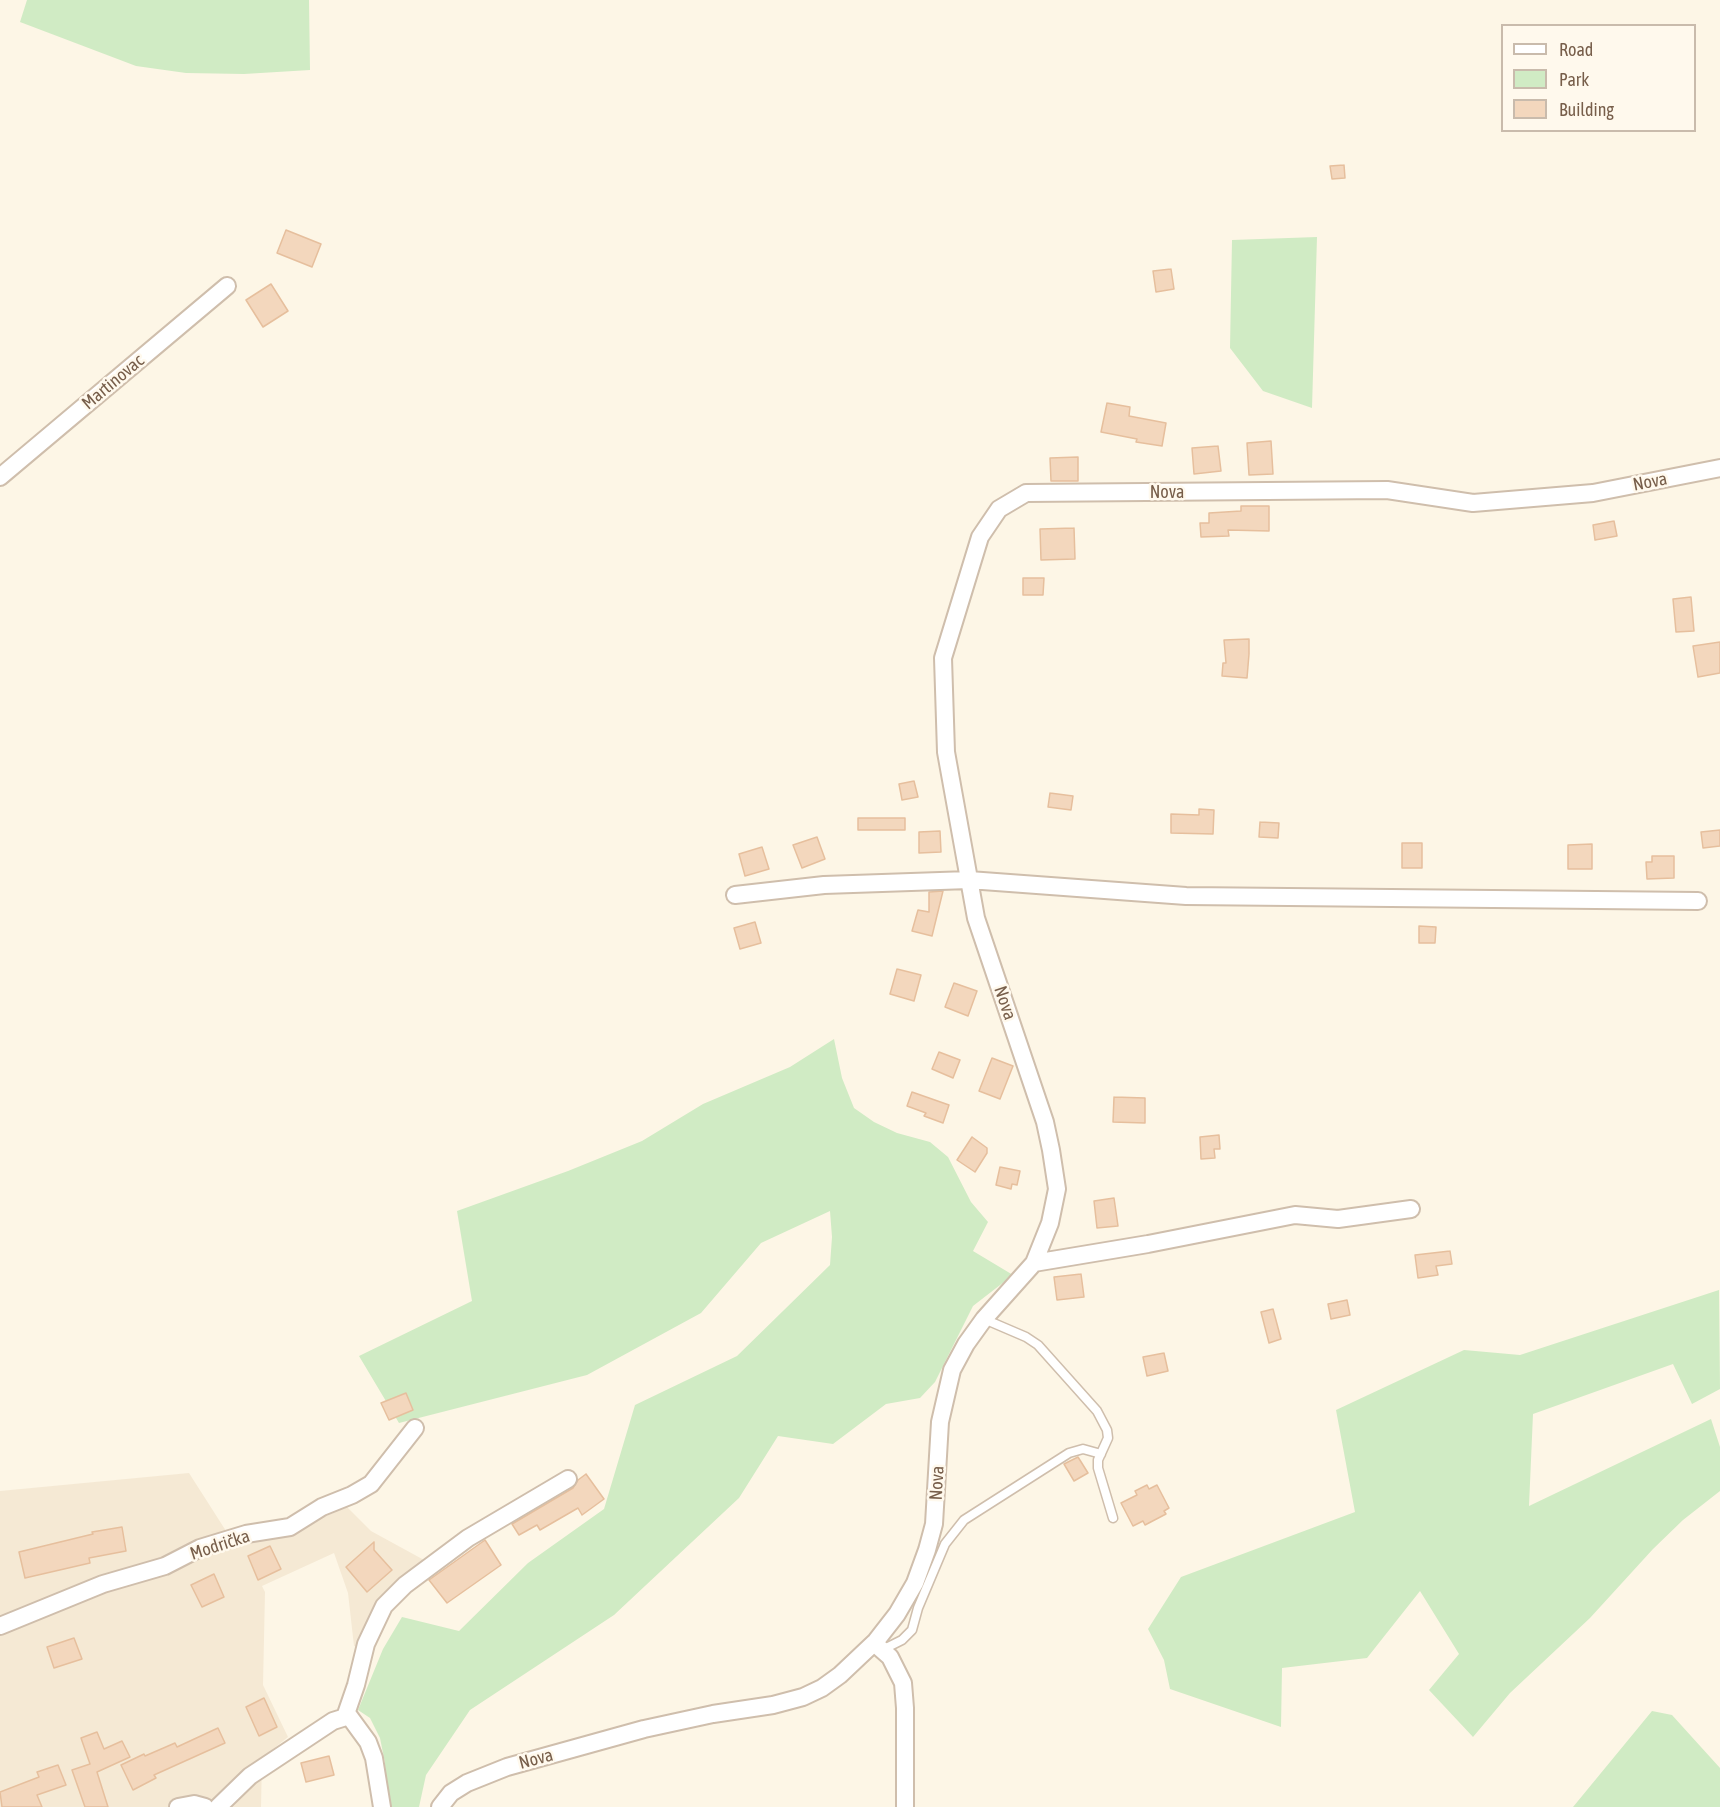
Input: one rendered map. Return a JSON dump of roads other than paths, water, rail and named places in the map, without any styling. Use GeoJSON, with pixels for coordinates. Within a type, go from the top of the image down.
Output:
{"type":"FeatureCollection","features":[{"type":"Feature","properties":{"kind":"street","name":"Martinovac"},"geometry":{"type":"LineString","coordinates":[[0,477],[227,286]]}},
{"type":"Feature","properties":{"kind":"street","name":"Nova"},"geometry":{"type":"LineString","coordinates":[[440,1807],[451,1792],[507,1767],[644,1729],[713,1714],[773,1705],[803,1697],[822,1688],[878,1646],[915,1583],[934,1524],[940,1422],[944,1396],[952,1370],[966,1344],[984,1319],[1034,1263],[1043,1243],[1056,1201],[1057,1189],[1045,1122],[976,918],[946,752],[943,658],[980,537],[999,509],[1026,493],[1387,490],[1473,503],[1593,494],[1720,468]]}},
{"type":"Feature","properties":{"kind":"street"},"geometry":{"type":"LineString","coordinates":[[735,895],[824,885],[969,880],[1186,896],[1698,901]]}},
{"type":"Feature","properties":{"kind":"street"},"geometry":{"type":"LineString","coordinates":[[1034,1263],[1148,1244],[1295,1215],[1338,1219],[1411,1209]]}},
{"type":"Feature","properties":{"kind":"street","name":"Modrička"},"geometry":{"type":"LineString","coordinates":[[0,1626],[103,1584],[165,1566],[200,1548],[246,1534],[290,1527],[322,1507],[352,1495],[371,1484],[415,1428]]}},
{"type":"Feature","properties":{"kind":"street"},"geometry":{"type":"LineString","coordinates":[[345,1717],[366,1644],[384,1606],[405,1585],[468,1538],[568,1479]]}},
{"type":"Feature","properties":{"kind":"street"},"geometry":{"type":"LineString","coordinates":[[878,1646],[895,1665],[903,1683],[904,1807]]}},
{"type":"Feature","properties":{"kind":"street"},"geometry":{"type":"LineString","coordinates":[[218,1807],[250,1776],[333,1721],[349,1716],[368,1742],[375,1758],[382,1807]]}},
{"type":"Feature","properties":{"kind":"street"},"geometry":{"type":"LineString","coordinates":[[178,1807],[194,1804],[205,1807]]}},
{"type":"Feature","properties":{"kind":"lane"},"geometry":{"type":"LineString","coordinates":[[984,1319],[1026,1337],[1038,1345],[1097,1411],[1107,1430],[1108,1438],[1098,1468],[1113,1518]]}},
{"type":"Feature","properties":{"kind":"lane"},"geometry":{"type":"LineString","coordinates":[[878,1646],[902,1640],[912,1630],[918,1608],[945,1544],[964,1520],[1069,1453],[1083,1449],[1101,1454]]}}]}
